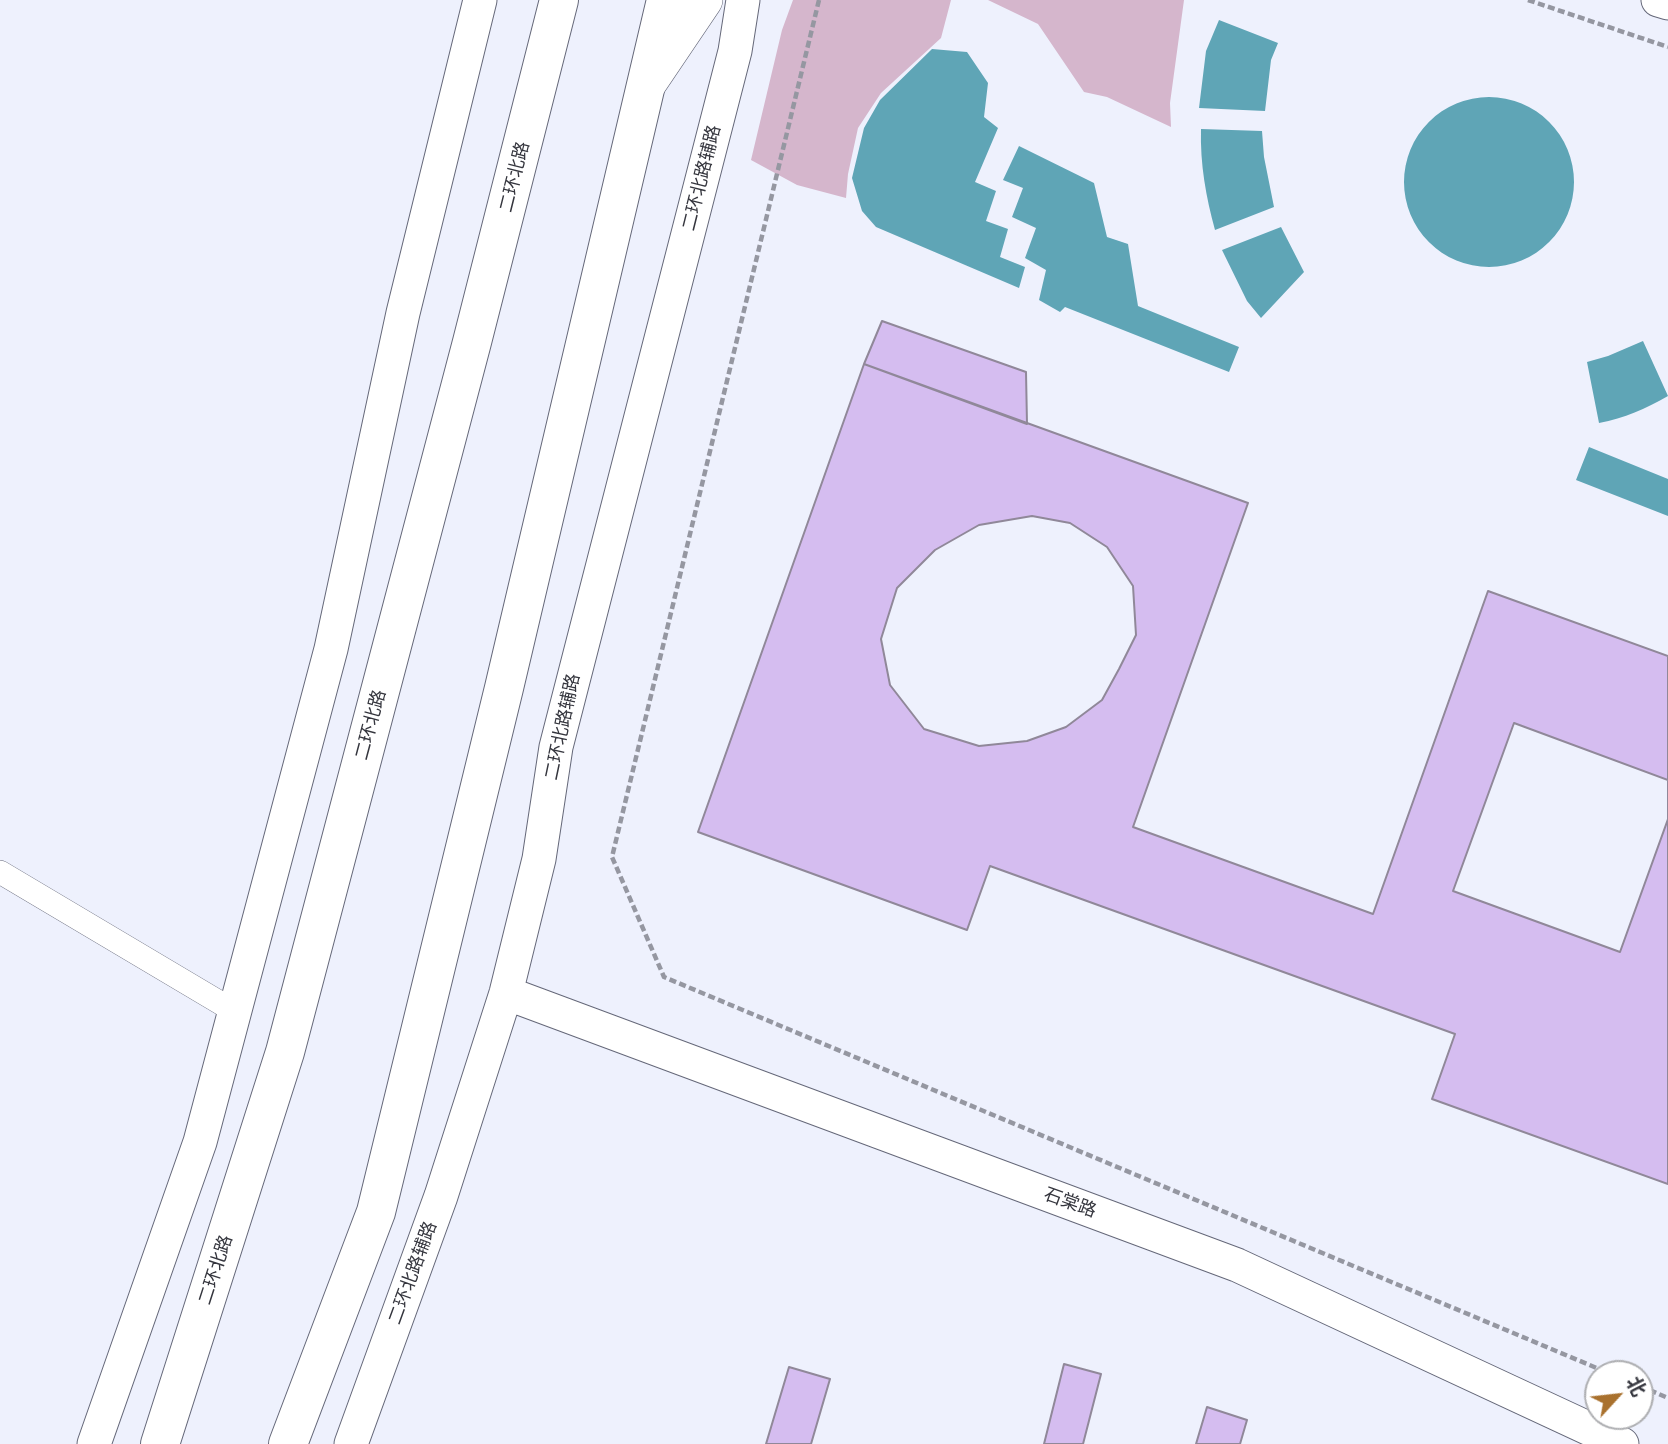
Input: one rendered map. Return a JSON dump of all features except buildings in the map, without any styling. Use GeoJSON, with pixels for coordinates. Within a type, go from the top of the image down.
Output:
{"type":"FeatureCollection","features":[{"type":"Feature","properties":{"kind":"highway"},"geometry":{"type":"LineString","coordinates":[[288,1444],[376,1212],[505,688],[666,0]]}},
{"type":"Feature","properties":{"kind":"highway","name":"二环北路"},"geometry":{"type":"LineString","coordinates":[[160,1444],[285,1052],[556,6]]}},
{"type":"Feature","properties":{"kind":"main road"},"geometry":{"type":"LineString","coordinates":[[646,86],[704,0]]}},
{"type":"Feature","properties":{"kind":"street"},"geometry":{"type":"LineString","coordinates":[[94,1444],[200,1142],[331,649],[404,313],[480,0]]}},
{"type":"Feature","properties":{"kind":"street","name":"二环北路辅路"},"geometry":{"type":"LineString","coordinates":[[351,1444],[441,1196],[506,993],[539,859],[556,747],[732,65],[743,0]]}},
{"type":"Feature","properties":{"kind":"street"},"geometry":{"type":"LineString","coordinates":[[1658,0],[1668,3]]}},
{"type":"Feature","properties":{"kind":"street"},"geometry":{"type":"LineString","coordinates":[[0,872],[234,1011]]}},
{"type":"Feature","properties":{"kind":"street","name":"石棠路"},"geometry":{"type":"LineString","coordinates":[[506,993],[1237,1265],[1622,1444]]}},
{"type":"Feature","properties":{"kind":"path"},"geometry":{"type":"LineString","coordinates":[[818,0],[612,857],[664,977],[1584,1363]]}},
{"type":"Feature","properties":{"kind":"path"},"geometry":{"type":"LineString","coordinates":[[1528,0],[1668,47]]}},
{"type":"Feature","properties":{"kind":"shaded area"},"geometry":{"type":"Polygon","coordinates":[[[793,0],[951,0],[941,38],[881,93],[858,128],[846,198],[797,185],[751,160],[782,30],[793,0]]]}},
{"type":"Feature","properties":{"kind":"shaded area"},"geometry":{"type":"Polygon","coordinates":[[[988,0],[1184,0],[1170,103],[1171,127],[1107,97],[1084,92],[1038,24],[988,0]]]}},
{"type":"Feature","properties":{"kind":"water"},"geometry":{"type":"Polygon","coordinates":[[[1219,20],[1278,43],[1271,60],[1265,111],[1199,108],[1206,51],[1219,20]]]}},
{"type":"Feature","properties":{"kind":"water"},"geometry":{"type":"Polygon","coordinates":[[[932,49],[967,52],[988,83],[984,117],[998,128],[975,182],[996,191],[986,221],[1008,229],[1000,257],[1025,267],[1019,288],[876,227],[862,211],[852,178],[864,128],[880,100],[932,49]]]}},
{"type":"Feature","properties":{"kind":"water"},"geometry":{"type":"Polygon","coordinates":[[[1489,97],[1522,103],[1549,122],[1568,149],[1574,182],[1568,215],[1549,242],[1522,261],[1489,267],[1456,261],[1429,242],[1410,215],[1404,182],[1410,149],[1429,122],[1456,103],[1489,97]]]}},
{"type":"Feature","properties":{"kind":"water"},"geometry":{"type":"Polygon","coordinates":[[[1201,129],[1262,131],[1274,207],[1215,230],[1204,180],[1201,129]]]}},
{"type":"Feature","properties":{"kind":"water"},"geometry":{"type":"Polygon","coordinates":[[[1019,146],[1094,183],[1107,237],[1128,244],[1138,306],[1239,347],[1229,372],[1065,307],[1060,312],[1039,300],[1046,270],[1025,258],[1036,228],[1012,217],[1023,188],[1003,180],[1019,146]]]}},
{"type":"Feature","properties":{"kind":"water"},"geometry":{"type":"Polygon","coordinates":[[[1281,227],[1304,272],[1261,318],[1247,301],[1222,250],[1281,227]]]}},
{"type":"Feature","properties":{"kind":"water"},"geometry":{"type":"Polygon","coordinates":[[[1643,341],[1668,396],[1618,419],[1599,423],[1587,362],[1643,341]]]}},
{"type":"Feature","properties":{"kind":"water"},"geometry":{"type":"Polygon","coordinates":[[[1589,447],[1668,479],[1668,516],[1576,480],[1589,447]]]}}]}
